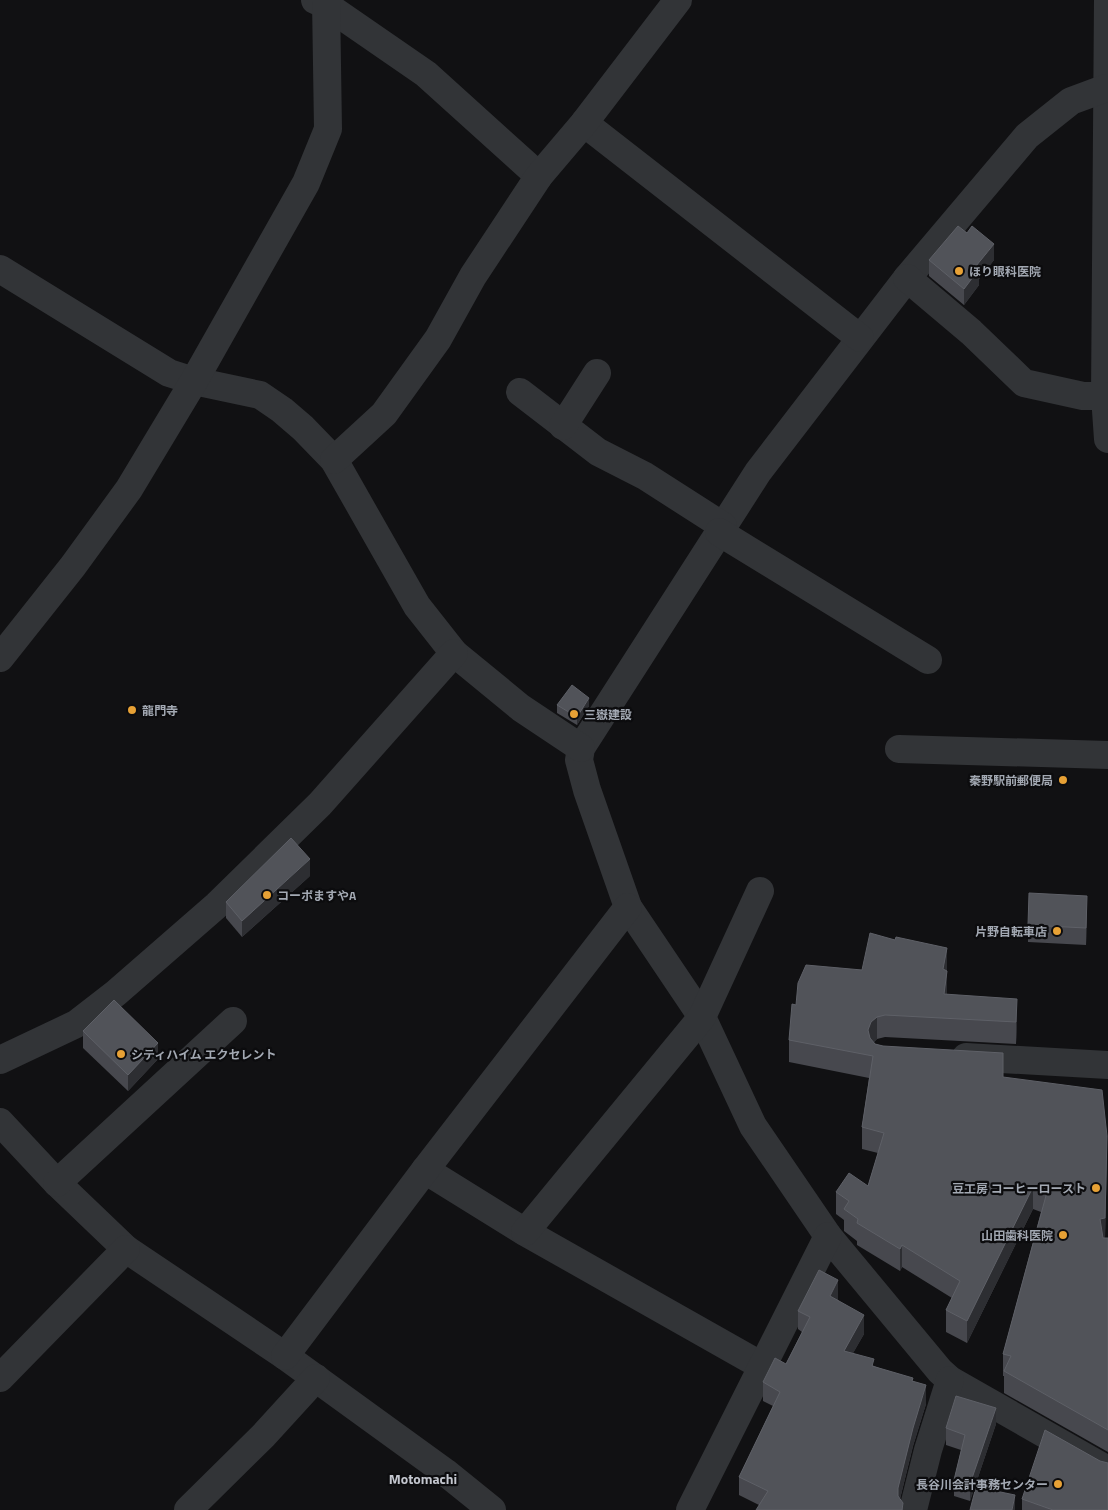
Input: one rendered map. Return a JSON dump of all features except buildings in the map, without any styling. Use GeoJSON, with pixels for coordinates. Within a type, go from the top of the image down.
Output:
{"type":"FeatureCollection","features":[{"type":"Feature","properties":{"kind":"street"},"geometry":{"type":"LineString","coordinates":[[334,460],[384,414],[438,339],[473,276],[538,176],[584,123],[678,0]]}},
{"type":"Feature","properties":{"kind":"street"},"geometry":{"type":"LineString","coordinates":[[1108,0],[1105,396],[1108,439]]}},
{"type":"Feature","properties":{"kind":"street"},"geometry":{"type":"LineString","coordinates":[[323,2],[426,74],[538,176]]}},
{"type":"Feature","properties":{"kind":"street"},"geometry":{"type":"LineString","coordinates":[[0,658],[74,566],[129,489],[194,381],[306,183],[328,129],[323,2]]}},
{"type":"Feature","properties":{"kind":"street"},"geometry":{"type":"LineString","coordinates":[[1106,88],[1071,102],[1027,136],[907,278],[758,472],[581,748],[579,760],[586,790],[628,907],[702,1017],[753,1126],[828,1236],[940,1371],[950,1380],[1108,1470]]}},
{"type":"Feature","properties":{"kind":"street"},"geometry":{"type":"LineString","coordinates":[[584,123],[860,338]]}},
{"type":"Feature","properties":{"kind":"street"},"geometry":{"type":"LineString","coordinates":[[0,269],[169,373],[194,381],[260,395],[304,428],[334,460],[417,606],[454,653],[522,708],[581,748]]}},
{"type":"Feature","properties":{"kind":"street"},"geometry":{"type":"LineString","coordinates":[[907,278],[971,332],[1024,383],[1083,396],[1105,396]]}},
{"type":"Feature","properties":{"kind":"street"},"geometry":{"type":"LineString","coordinates":[[563,426],[597,373]]}},
{"type":"Feature","properties":{"kind":"street"},"geometry":{"type":"LineString","coordinates":[[520,392],[598,452],[645,476],[721,529],[928,660]]}},
{"type":"Feature","properties":{"kind":"street"},"geometry":{"type":"LineString","coordinates":[[0,1060],[76,1024],[116,993],[217,905],[320,804],[454,653]]}},
{"type":"Feature","properties":{"kind":"street"},"geometry":{"type":"LineString","coordinates":[[899,749],[1108,756]]}},
{"type":"Feature","properties":{"kind":"street"},"geometry":{"type":"LineString","coordinates":[[526,1232],[702,1017],[760,891]]}},
{"type":"Feature","properties":{"kind":"street"},"geometry":{"type":"LineString","coordinates":[[285,1356],[425,1170],[628,907]]}},
{"type":"Feature","properties":{"kind":"street"},"geometry":{"type":"LineString","coordinates":[[57,1183],[233,1021]]}},
{"type":"Feature","properties":{"kind":"street"},"geometry":{"type":"LineString","coordinates":[[943,1056],[1108,1065]]}},
{"type":"Feature","properties":{"kind":"street"},"geometry":{"type":"LineString","coordinates":[[0,1122],[57,1183],[126,1250],[316,1378],[445,1472],[492,1510]]}},
{"type":"Feature","properties":{"kind":"street"},"geometry":{"type":"LineString","coordinates":[[425,1170],[526,1232],[762,1366]]}},
{"type":"Feature","properties":{"kind":"street"},"geometry":{"type":"LineString","coordinates":[[690,1510],[828,1236]]}},
{"type":"Feature","properties":{"kind":"street"},"geometry":{"type":"LineString","coordinates":[[0,1378],[126,1250]]}},
{"type":"Feature","properties":{"kind":"street"},"geometry":{"type":"LineString","coordinates":[[188,1510],[263,1436],[316,1378]]}},
{"type":"Feature","properties":{"kind":"street"},"geometry":{"type":"LineString","coordinates":[[913,1510],[928,1450],[950,1380]]}},
{"type":"Feature","properties":{"kind":"place","name":"ほり眼科医院"},"geometry":{"type":"Point","coordinates":[959,271]}},
{"type":"Feature","properties":{"kind":"place","name":"龍門寺"},"geometry":{"type":"Point","coordinates":[132,710]}},
{"type":"Feature","properties":{"kind":"place","name":"三嶽建設"},"geometry":{"type":"Point","coordinates":[574,714]}},
{"type":"Feature","properties":{"kind":"place","name":"秦野駅前郵便局"},"geometry":{"type":"Point","coordinates":[1063,780]}},
{"type":"Feature","properties":{"kind":"place","name":"コーポますやA"},"geometry":{"type":"Point","coordinates":[267,895]}},
{"type":"Feature","properties":{"kind":"place","name":"片野自転車店"},"geometry":{"type":"Point","coordinates":[1057,931]}},
{"type":"Feature","properties":{"kind":"place","name":"シティハイム エクセレント"},"geometry":{"type":"Point","coordinates":[121,1054]}},
{"type":"Feature","properties":{"kind":"place","name":"豆工房 コーヒーロースト"},"geometry":{"type":"Point","coordinates":[1096,1188]}},
{"type":"Feature","properties":{"kind":"place","name":"山田歯科医院"},"geometry":{"type":"Point","coordinates":[1063,1235]}},
{"type":"Feature","properties":{"kind":"place","name":"長谷川会計事務センター"},"geometry":{"type":"Point","coordinates":[1058,1484]}},
{"type":"Feature","properties":{"kind":"district","name":"Motomachi"},"geometry":{"type":"Point","coordinates":[423,1478]}}]}
